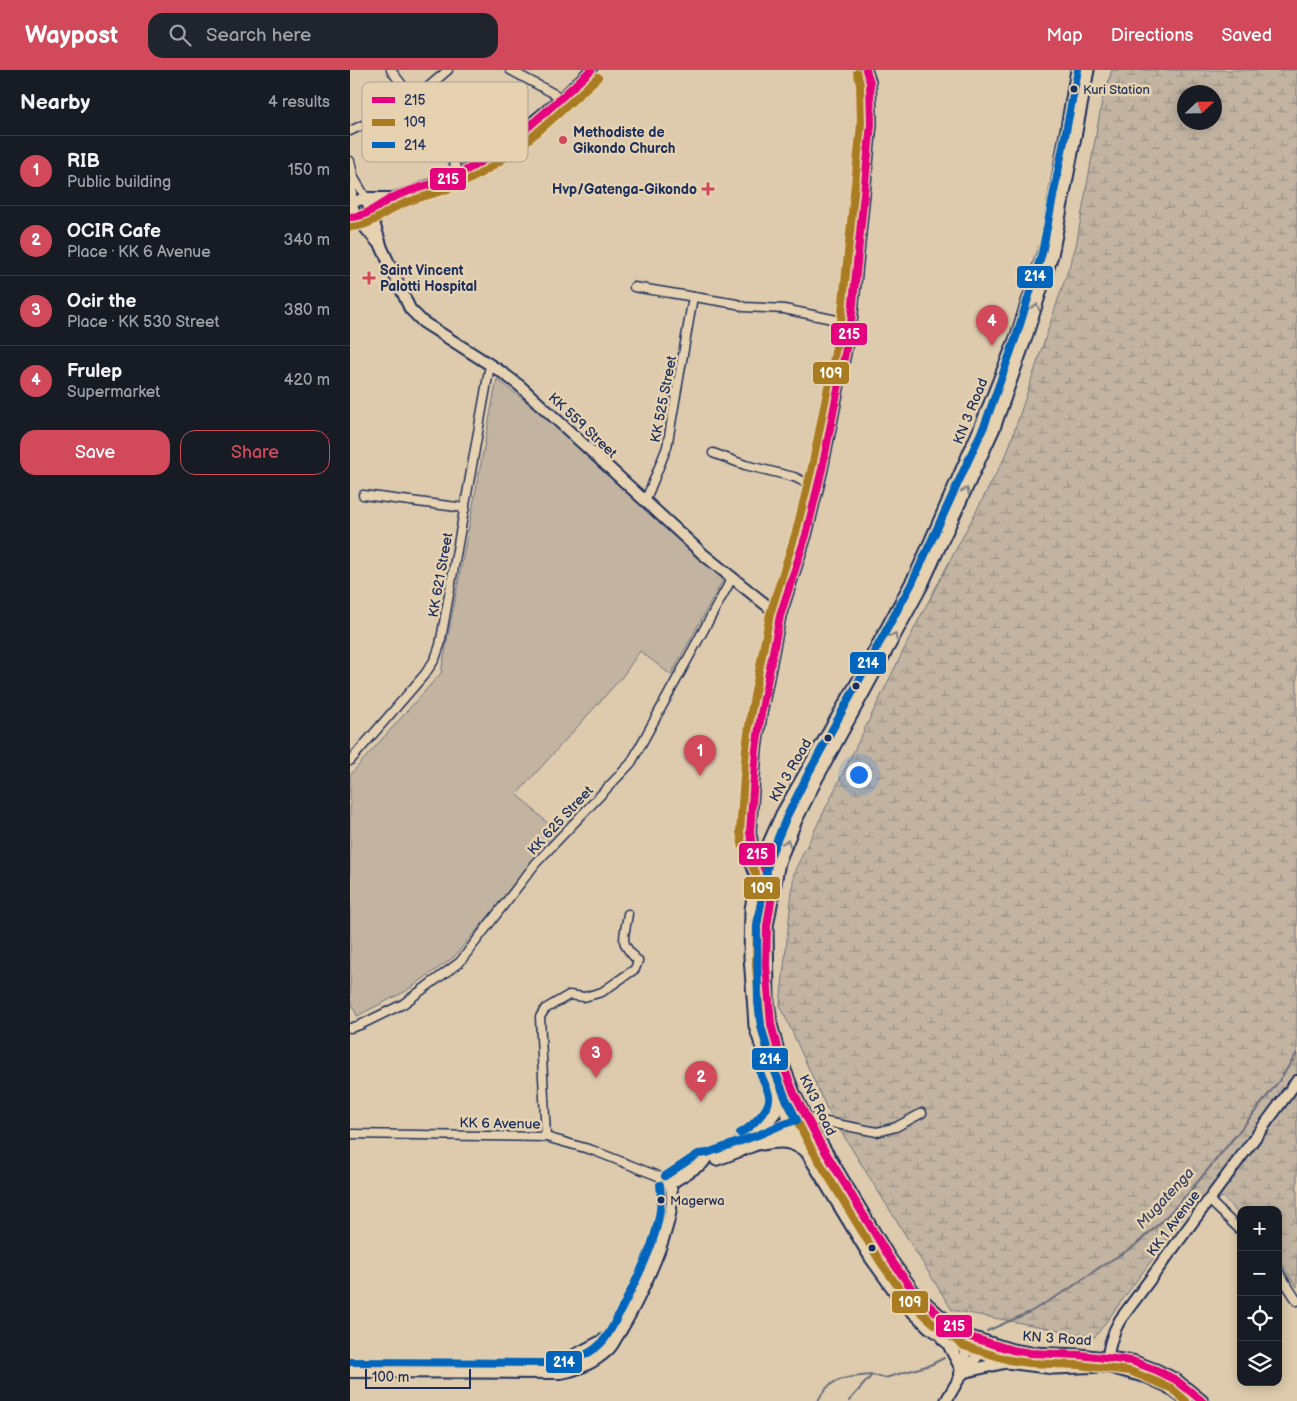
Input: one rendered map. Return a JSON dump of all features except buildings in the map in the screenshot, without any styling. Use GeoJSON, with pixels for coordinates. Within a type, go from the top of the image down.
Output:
{"type":"FeatureCollection","features":[{"type":"Feature","properties":{"kind":"highway","name":"KN 3 Road"},"geometry":{"type":"LineString","coordinates":[[1078,70],[1046,242],[1022,336],[917,572],[862,674],[782,814],[761,861],[752,909],[751,938],[754,1010],[758,1034],[792,1126],[876,1266],[902,1301],[936,1333],[980,1353],[1006,1362],[1054,1368],[1132,1361],[1176,1380],[1202,1401]]}},
{"type":"Feature","properties":{"kind":"highway","name":"KN3 Road"},"geometry":{"type":"LineString","coordinates":[[865,1219],[809,1122],[794,1093],[779,1055],[770,1016],[766,965],[767,926],[773,889],[779,862],[796,820],[921,586],[994,428],[1022,336],[1052,255],[1088,70]]}},
{"type":"Feature","properties":{"kind":"highway"},"geometry":{"type":"LineString","coordinates":[[757,877],[751,862],[751,842],[762,846],[768,844]]}},
{"type":"Feature","properties":{"kind":"highway"},"geometry":{"type":"LineString","coordinates":[[780,1096],[776,1111],[759,1140],[787,1142],[809,1152]]}},
{"type":"Feature","properties":{"kind":"highway","name":"KN 3 Road"},"geometry":{"type":"LineString","coordinates":[[865,1219],[914,1292],[938,1314],[967,1336],[1030,1353],[1107,1362],[1167,1386],[1187,1401]]}},
{"type":"Feature","properties":{"kind":"highway"},"geometry":{"type":"LineString","coordinates":[[936,1333],[948,1342],[963,1372],[1006,1362]]}},
{"type":"Feature","properties":{"kind":"main road"},"geometry":{"type":"LineString","coordinates":[[528,126],[562,98],[590,70]]}},
{"type":"Feature","properties":{"kind":"main road"},"geometry":{"type":"LineString","coordinates":[[773,889],[751,842],[756,749],[780,616],[806,535],[822,469],[851,323],[871,124],[870,82],[866,70]]}},
{"type":"Feature","properties":{"kind":"main road"},"geometry":{"type":"LineString","coordinates":[[353,217],[371,213],[394,198],[459,174],[480,162]]}},
{"type":"Feature","properties":{"kind":"main road"},"geometry":{"type":"LineString","coordinates":[[350,202],[366,198],[394,198]]}},
{"type":"Feature","properties":{"kind":"main road","name":"KK 559 Street"},"geometry":{"type":"LineString","coordinates":[[366,198],[382,248],[410,309],[423,322],[520,386],[645,502],[732,578],[780,616]]}},
{"type":"Feature","properties":{"kind":"main road","name":"KK 559 Street"},"geometry":{"type":"LineString","coordinates":[[350,202],[353,217],[382,248]]}},
{"type":"Feature","properties":{"kind":"main road","name":"KK 1 Avenue"},"geometry":{"type":"LineString","coordinates":[[1107,1362],[1114,1330],[1120,1320],[1297,1080]]}},
{"type":"Feature","properties":{"kind":"main road"},"geometry":{"type":"LineString","coordinates":[[350,1372],[539,1373],[576,1370],[588,1365],[610,1349],[641,1295],[662,1243],[672,1199],[670,1184],[703,1163],[707,1157],[759,1140],[792,1126],[809,1122]]}},
{"type":"Feature","properties":{"kind":"main road"},"geometry":{"type":"LineString","coordinates":[[539,1373],[605,1339],[618,1335]]}},
{"type":"Feature","properties":{"kind":"main road"},"geometry":{"type":"LineString","coordinates":[[963,1372],[968,1348],[967,1336]]}},
{"type":"Feature","properties":{"kind":"main road"},"geometry":{"type":"LineString","coordinates":[[946,1401],[963,1372],[988,1343]]}},
{"type":"Feature","properties":{"kind":"street"},"geometry":{"type":"LineString","coordinates":[[391,70],[400,82]]}},
{"type":"Feature","properties":{"kind":"street"},"geometry":{"type":"LineString","coordinates":[[434,82],[448,70]]}},
{"type":"Feature","properties":{"kind":"street"},"geometry":{"type":"LineString","coordinates":[[510,70],[562,98]]}},
{"type":"Feature","properties":{"kind":"street"},"geometry":{"type":"LineString","coordinates":[[350,132],[362,126]]}},
{"type":"Feature","properties":{"kind":"street"},"geometry":{"type":"LineString","coordinates":[[350,160],[354,178],[366,198]]}},
{"type":"Feature","properties":{"kind":"street"},"geometry":{"type":"LineString","coordinates":[[454,162],[459,174]]}},
{"type":"Feature","properties":{"kind":"street"},"geometry":{"type":"LineString","coordinates":[[350,202],[354,178]]}},
{"type":"Feature","properties":{"kind":"street"},"geometry":{"type":"LineString","coordinates":[[634,287],[738,304],[744,307],[784,309],[851,323]]}},
{"type":"Feature","properties":{"kind":"street","name":"KK 525 Street"},"geometry":{"type":"LineString","coordinates":[[645,502],[667,447],[693,297]]}},
{"type":"Feature","properties":{"kind":"street","name":"KK 621 Street"},"geometry":{"type":"LineString","coordinates":[[350,761],[425,674],[435,659],[440,645],[490,365]]}},
{"type":"Feature","properties":{"kind":"street"},"geometry":{"type":"LineString","coordinates":[[713,453],[745,465],[794,478],[817,488]]}},
{"type":"Feature","properties":{"kind":"street"},"geometry":{"type":"LineString","coordinates":[[362,495],[464,508]]}},
{"type":"Feature","properties":{"kind":"street","name":"KK 625 Street"},"geometry":{"type":"LineString","coordinates":[[350,1028],[403,1004],[460,962],[536,863],[631,763],[732,578]]}},
{"type":"Feature","properties":{"kind":"street"},"geometry":{"type":"LineString","coordinates":[[546,1137],[540,1017],[545,1009],[569,995],[584,997],[602,992],[635,969],[638,961],[625,948],[623,943],[628,914]]}},
{"type":"Feature","properties":{"kind":"street"},"geometry":{"type":"LineString","coordinates":[[809,1122],[833,1124],[877,1132],[896,1127],[922,1113]]}},
{"type":"Feature","properties":{"kind":"street","name":"KK 6 Avenue"},"geometry":{"type":"LineString","coordinates":[[350,1134],[546,1137],[592,1150],[663,1178],[670,1184]]}},
{"type":"Feature","properties":{"kind":"street"},"geometry":{"type":"LineString","coordinates":[[1208,1199],[1237,1227]]}},
{"type":"Feature","properties":{"kind":"street"},"geometry":{"type":"LineString","coordinates":[[1282,1277],[1297,1301]]}},
{"type":"Feature","properties":{"kind":"green space"},"geometry":{"type":"Polygon","coordinates":[[[1112,70],[1297,70],[1297,1287],[1282,1265],[1282,1206],[1237,1206],[1237,1213],[1223,1197],[1187,1212],[1095,1337],[952,1310],[827,1109],[780,1005],[794,872],[917,623],[1007,453],[1076,246],[1102,101],[1112,70]]]}},
{"type":"Feature","properties":{"kind":"green space"},"geometry":{"type":"Polygon","coordinates":[[[497,379],[548,419],[723,580],[671,675],[640,651],[622,677],[517,794],[560,835],[531,866],[454,957],[406,991],[357,1016],[350,1000],[350,775],[441,673],[497,379]]]}},
{"type":"Feature","properties":{"kind":"waterway","name":"Mugatenga"},"geometry":{"type":"LineString","coordinates":[[987,1331],[1030,1312],[1069,1289],[1133,1247],[1160,1223],[1187,1195],[1246,1123],[1279,1081],[1297,1053]]}},
{"type":"Feature","properties":{"kind":"waterway"},"geometry":{"type":"LineString","coordinates":[[849,1401],[872,1375],[885,1378],[930,1365],[944,1358]]}},
{"type":"Feature","properties":{"kind":"waterway"},"geometry":{"type":"LineString","coordinates":[[818,1401],[833,1383],[846,1378],[870,1375]]}},
{"type":"Feature","properties":{"kind":"transit line","name":"215"},"geometry":{"type":"LineString","coordinates":[[528,127],[591,70]]}},
{"type":"Feature","properties":{"kind":"transit line","name":"215"},"geometry":{"type":"LineString","coordinates":[[866,70],[870,82],[871,124],[851,323],[822,469],[806,535],[780,616],[756,749],[750,832],[752,846],[761,861],[773,889],[767,926],[766,965],[771,1024],[779,1055],[794,1093],[820,1143],[889,1257],[914,1292],[938,1314],[967,1336],[1012,1350],[1132,1361],[1176,1380],[1202,1401]]}},
{"type":"Feature","properties":{"kind":"transit line","name":"214"},"geometry":{"type":"LineString","coordinates":[[665,1176],[698,1154],[707,1153],[797,1120],[785,1097],[770,1059],[761,1026],[758,1002],[757,925],[769,859],[787,816],[808,774],[912,583],[985,424],[1017,334],[1042,253],[1078,70]]}},
{"type":"Feature","properties":{"kind":"transit line","name":"109"},"geometry":{"type":"LineString","coordinates":[[857,73],[860,84],[861,124],[841,322],[812,467],[796,532],[770,614],[746,748],[740,832],[743,849],[763,890],[757,926],[756,965],[761,1026],[770,1059],[785,1097],[811,1148],[881,1263],[907,1299],[931,1321],[964,1346],[1009,1360],[1028,1363],[1078,1365],[1130,1371],[1171,1388],[1186,1401]]}},
{"type":"Feature","properties":{"kind":"transit line","name":"109"},"geometry":{"type":"LineString","coordinates":[[528,140],[598,77]]}},
{"type":"Feature","properties":{"kind":"transit line","name":"215"},"geometry":{"type":"LineString","coordinates":[[350,217],[362,215],[394,197],[459,174],[480,162]]}},
{"type":"Feature","properties":{"kind":"transit line","name":"109"},"geometry":{"type":"LineString","coordinates":[[350,227],[364,225],[398,206],[463,183],[498,162]]}},
{"type":"Feature","properties":{"kind":"transit line","name":"214"},"geometry":{"type":"LineString","coordinates":[[740,1133],[759,1118],[767,1107],[769,1101],[768,1090],[760,1073]]}},
{"type":"Feature","properties":{"kind":"transit line","name":"214"},"geometry":{"type":"LineString","coordinates":[[350,1362],[559,1363],[588,1353],[599,1346],[609,1334],[644,1264],[659,1216],[660,1185]]}},
{"type":"Feature","properties":{"kind":"place","name":"Kuri Station"},"geometry":{"type":"Point","coordinates":[1074,89]}},
{"type":"Feature","properties":{"kind":"place","name":"Methodiste de Gikondo Church"},"geometry":{"type":"Point","coordinates":[563,140]}},
{"type":"Feature","properties":{"kind":"place","name":"Hvp/Gatenga-Gikondo"},"geometry":{"type":"Point","coordinates":[708,189]}},
{"type":"Feature","properties":{"kind":"place","name":"Saint Vincent Palotti Hospital"},"geometry":{"type":"Point","coordinates":[369,278]}},
{"type":"Feature","properties":{"kind":"place","name":"Frulep"},"geometry":{"type":"Point","coordinates":[992,346]}},
{"type":"Feature","properties":{"kind":"place","name":"RIB"},"geometry":{"type":"Point","coordinates":[700,776]}},
{"type":"Feature","properties":{"kind":"place","name":"Ocir the"},"geometry":{"type":"Point","coordinates":[596,1078]}},
{"type":"Feature","properties":{"kind":"place","name":"OCIR Cafe"},"geometry":{"type":"Point","coordinates":[701,1102]}},
{"type":"Feature","properties":{"kind":"place","name":"Magerwa"},"geometry":{"type":"Point","coordinates":[661,1200]}}]}
